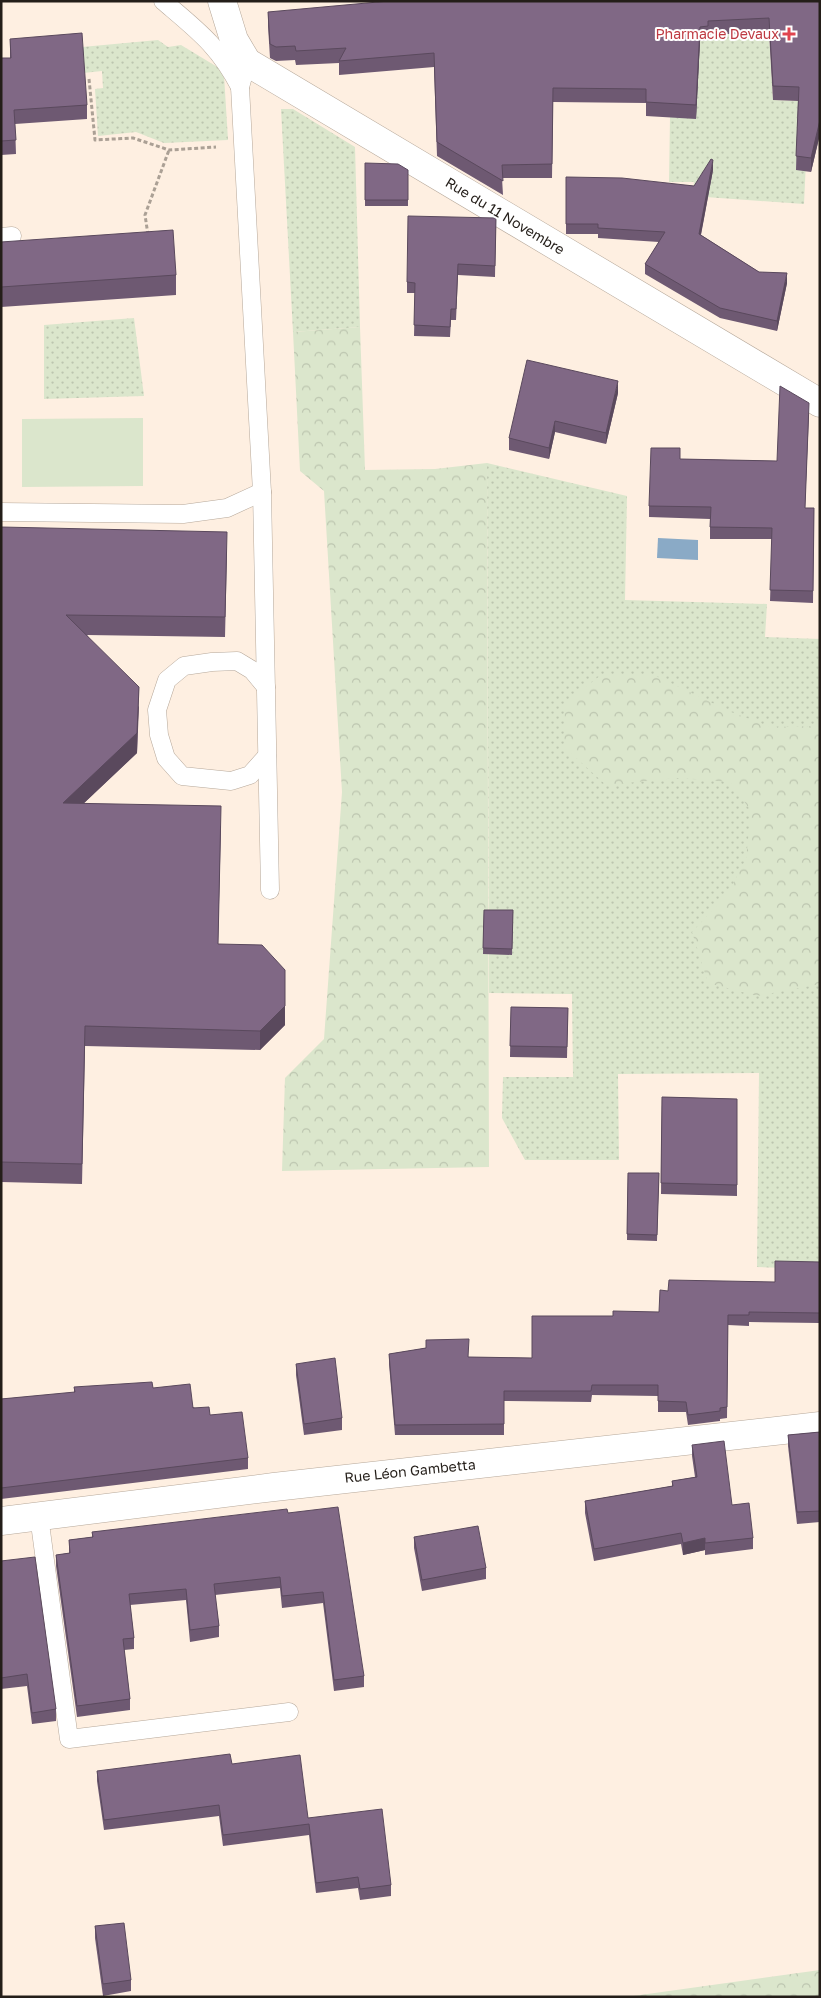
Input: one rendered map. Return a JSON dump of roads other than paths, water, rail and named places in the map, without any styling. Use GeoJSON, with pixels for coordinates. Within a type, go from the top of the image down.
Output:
{"type":"FeatureCollection","features":[{"type":"Feature","properties":{"kind":"street","name":"Rue du 11 Novembre"},"geometry":{"type":"LineString","coordinates":[[222,1],[244,74],[820,403]]}},
{"type":"Feature","properties":{"kind":"street","name":"Rue Léon Gambetta"},"geometry":{"type":"LineString","coordinates":[[1,1521],[338,1479],[820,1426]]}},
{"type":"Feature","properties":{"kind":"lane"},"geometry":{"type":"LineString","coordinates":[[163,1],[215,48],[228,63],[244,74],[243,145],[262,492],[270,890]]}},
{"type":"Feature","properties":{"kind":"lane"},"geometry":{"type":"LineString","coordinates":[[1,512],[183,514],[227,508],[262,492]]}},
{"type":"Feature","properties":{"kind":"lane"},"geometry":{"type":"LineString","coordinates":[[266,686],[252,670],[237,661],[184,666],[167,680],[157,710],[159,735],[166,758],[182,776],[231,780],[250,775],[267,756]]}},
{"type":"Feature","properties":{"kind":"lane"},"geometry":{"type":"LineString","coordinates":[[39,1516],[69,1740],[289,1712]]}},
{"type":"Feature","properties":{"kind":"water"},"geometry":{"type":"Polygon","coordinates":[[[658,538],[698,540],[698,560],[657,558],[658,538]]]}},
{"type":"Feature","properties":{"kind":"place","name":"Pharmacie Devaux"},"geometry":{"type":"Point","coordinates":[789,34]}}]}
